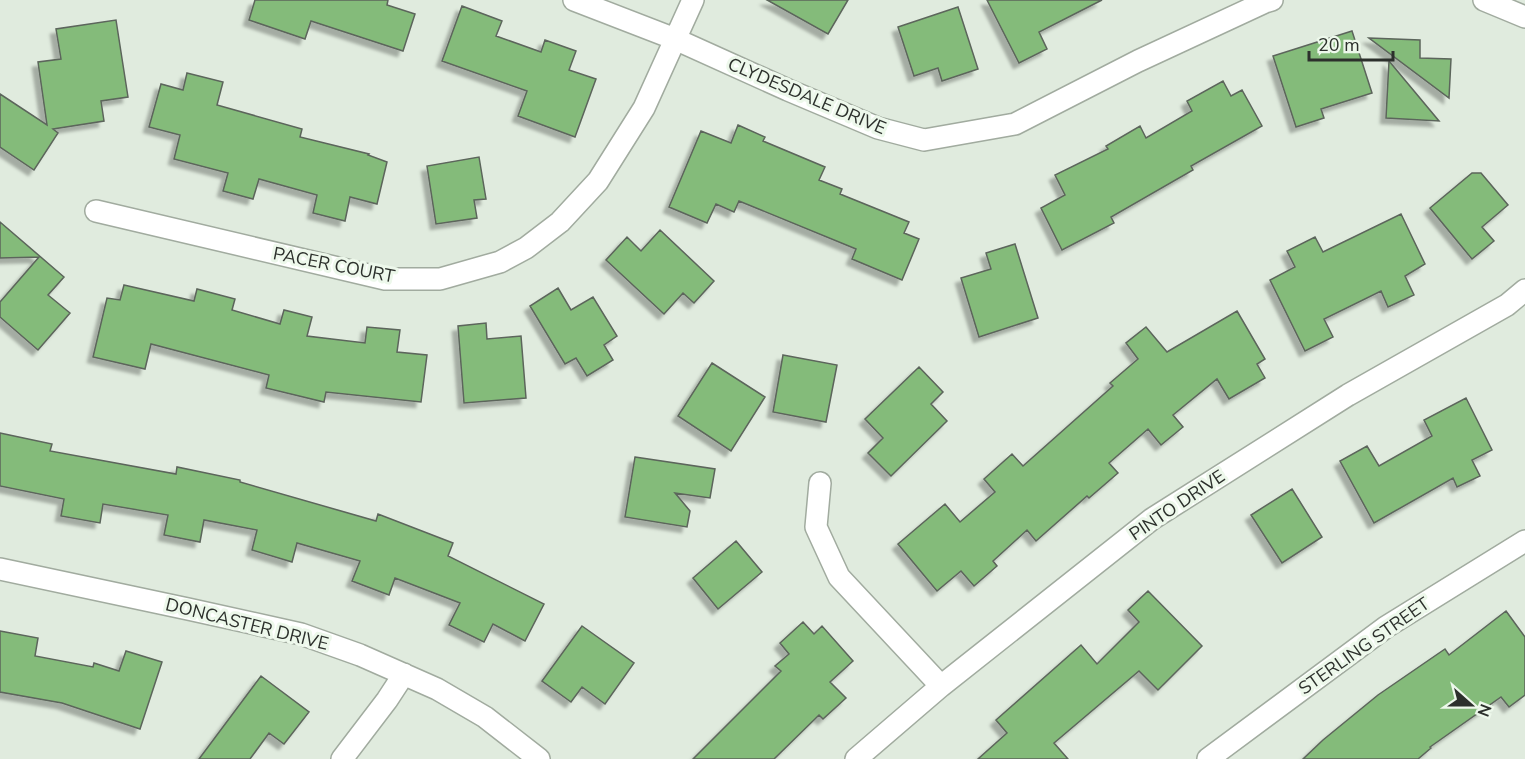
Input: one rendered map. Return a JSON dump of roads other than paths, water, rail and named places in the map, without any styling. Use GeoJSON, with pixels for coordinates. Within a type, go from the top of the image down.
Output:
{"type":"FeatureCollection","features":[{"type":"Feature","properties":{"kind":"street","name":"CLYDESDALE DRIVE"},"geometry":{"type":"LineString","coordinates":[[574,0],[675,39],[878,128],[924,140],[1015,124],[1138,61],[1272,0]]}},
{"type":"Feature","properties":{"kind":"street","name":"PACER COURT"},"geometry":{"type":"LineString","coordinates":[[96,211],[385,279],[440,279],[500,262],[526,248],[560,222],[598,182],[644,108],[693,0]]}},
{"type":"Feature","properties":{"kind":"street"},"geometry":{"type":"LineString","coordinates":[[1484,0],[1525,17]]}},
{"type":"Feature","properties":{"kind":"street","name":"PINTO DRIVE"},"geometry":{"type":"LineString","coordinates":[[856,759],[940,686],[1152,519],[1348,395],[1507,305],[1525,290]]}},
{"type":"Feature","properties":{"kind":"street"},"geometry":{"type":"LineString","coordinates":[[820,483],[816,528],[839,577],[940,686]]}},
{"type":"Feature","properties":{"kind":"street","name":"STERLING STREET"},"geometry":{"type":"LineString","coordinates":[[1208,759],[1386,627],[1525,542]]}},
{"type":"Feature","properties":{"kind":"street","name":"DONCASTER DRIVE"},"geometry":{"type":"LineString","coordinates":[[0,569],[301,634],[360,655],[437,689],[485,717],[539,759]]}},
{"type":"Feature","properties":{"kind":"street"},"geometry":{"type":"LineString","coordinates":[[342,759],[404,674]]}}]}
